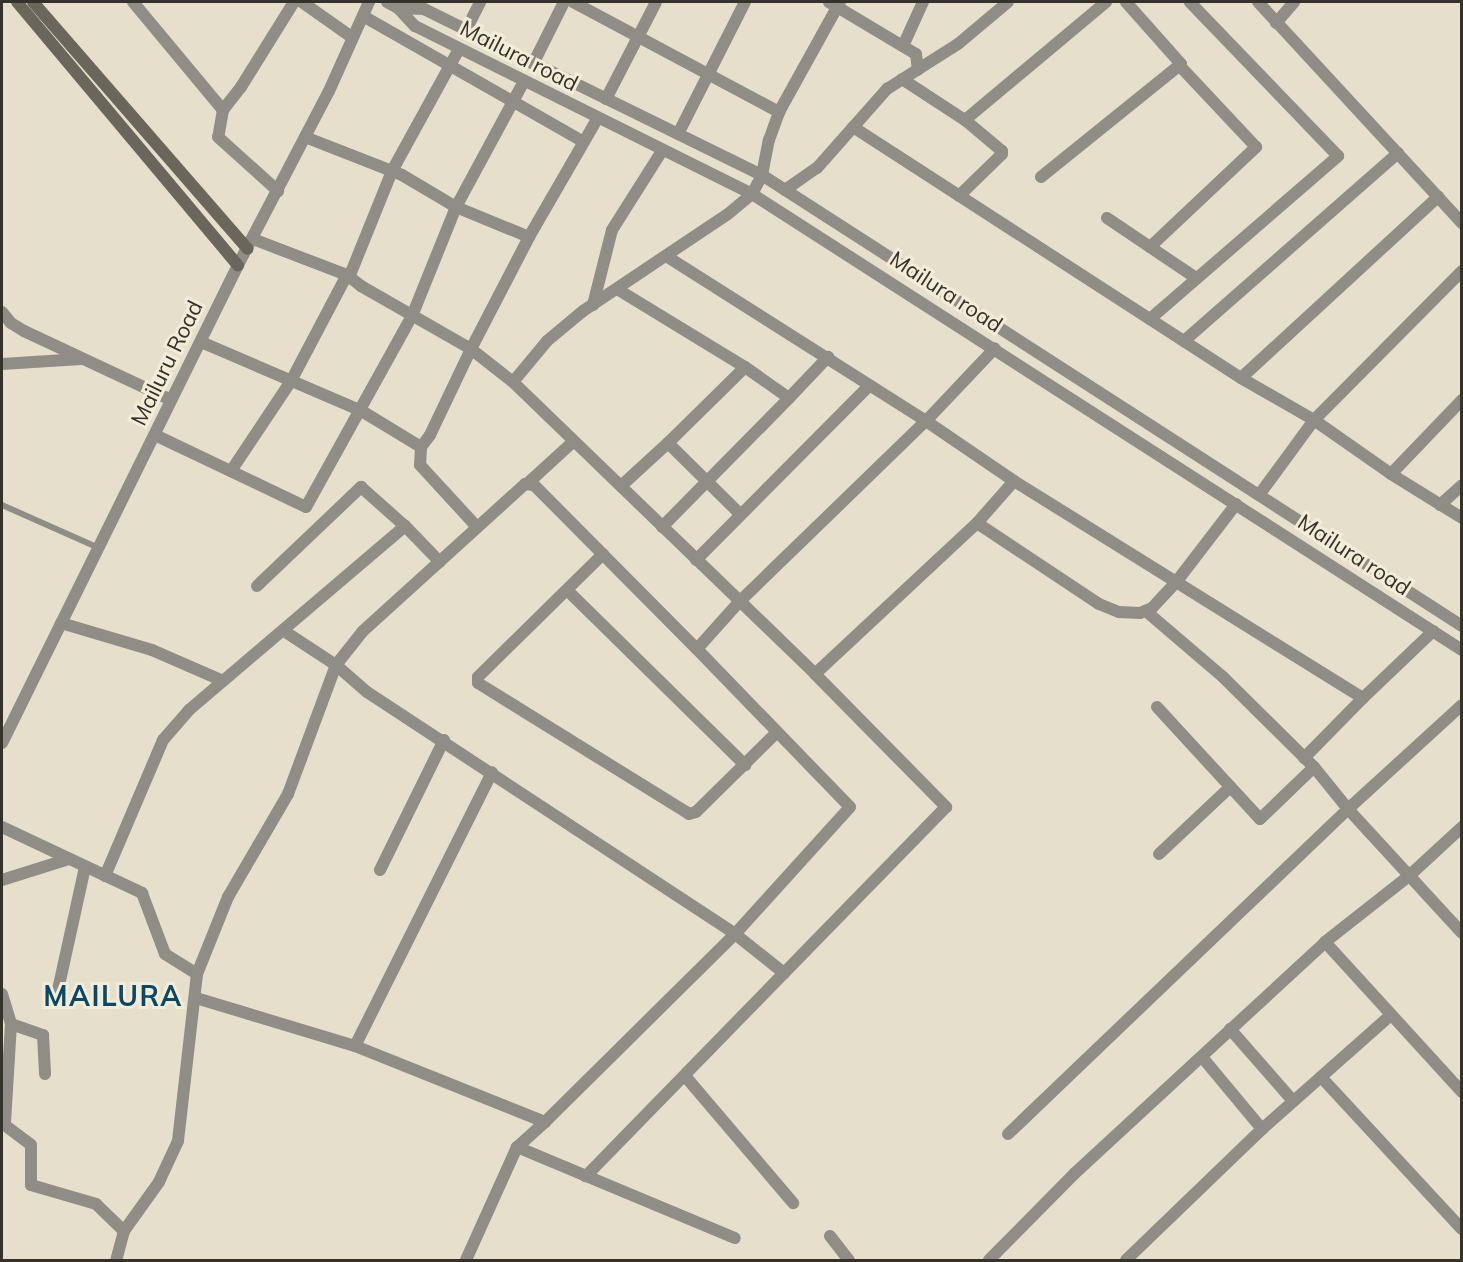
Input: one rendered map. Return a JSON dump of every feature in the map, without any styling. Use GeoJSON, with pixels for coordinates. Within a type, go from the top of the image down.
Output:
{"type":"FeatureCollection","features":[{"type":"Feature","properties":{"kind":"main road"},"geometry":{"type":"LineString","coordinates":[[17,2],[238,265]]}},
{"type":"Feature","properties":{"kind":"main road"},"geometry":{"type":"LineString","coordinates":[[33,2],[250,244]]}},
{"type":"Feature","properties":{"kind":"street"},"geometry":{"type":"LineString","coordinates":[[133,2],[223,110]]}},
{"type":"Feature","properties":{"kind":"street"},"geometry":{"type":"LineString","coordinates":[[278,191],[218,137],[223,110],[241,87],[294,2]]}},
{"type":"Feature","properties":{"kind":"street"},"geometry":{"type":"LineString","coordinates":[[302,2],[353,38]]}},
{"type":"Feature","properties":{"kind":"street","name":"Mailuru Road"},"geometry":{"type":"LineString","coordinates":[[3,735],[99,548],[238,265],[305,137],[369,2]]}},
{"type":"Feature","properties":{"kind":"street"},"geometry":{"type":"LineString","coordinates":[[466,30],[480,2]]}},
{"type":"Feature","properties":{"kind":"street"},"geometry":{"type":"LineString","coordinates":[[533,64],[564,2]]}},
{"type":"Feature","properties":{"kind":"street"},"geometry":{"type":"LineString","coordinates":[[573,2],[779,112]]}},
{"type":"Feature","properties":{"kind":"street"},"geometry":{"type":"LineString","coordinates":[[606,99],[656,2]]}},
{"type":"Feature","properties":{"kind":"street"},"geometry":{"type":"LineString","coordinates":[[678,134],[745,2]]}},
{"type":"Feature","properties":{"kind":"street"},"geometry":{"type":"LineString","coordinates":[[903,46],[923,2]]}},
{"type":"Feature","properties":{"kind":"street"},"geometry":{"type":"LineString","coordinates":[[785,190],[817,168],[887,89],[958,44],[1008,2]]}},
{"type":"Feature","properties":{"kind":"street"},"geometry":{"type":"LineString","coordinates":[[965,120],[1106,2]]}},
{"type":"Feature","properties":{"kind":"street"},"geometry":{"type":"LineString","coordinates":[[1126,2],[1181,61],[1180,66],[1256,147],[1150,247]]}},
{"type":"Feature","properties":{"kind":"street"},"geometry":{"type":"LineString","coordinates":[[1150,320],[1338,156],[1190,2]]}},
{"type":"Feature","properties":{"kind":"street"},"geometry":{"type":"LineString","coordinates":[[1258,2],[1461,223]]}},
{"type":"Feature","properties":{"kind":"street"},"geometry":{"type":"LineString","coordinates":[[1276,23],[1294,2]]}},
{"type":"Feature","properties":{"kind":"street"},"geometry":{"type":"LineString","coordinates":[[513,382],[547,340],[593,304],[728,214],[752,194],[762,175],[769,140],[779,112],[836,3],[916,54],[918,70]]}},
{"type":"Feature","properties":{"kind":"street","name":"Mailura road"},"geometry":{"type":"LineString","coordinates":[[393,5],[424,9],[762,175],[1461,626]]}},
{"type":"Feature","properties":{"kind":"street","name":"Mailura road"},"geometry":{"type":"LineString","coordinates":[[393,5],[412,24],[459,49],[752,194],[1461,650]]}},
{"type":"Feature","properties":{"kind":"street"},"geometry":{"type":"LineString","coordinates":[[363,16],[584,142]]}},
{"type":"Feature","properties":{"kind":"street"},"geometry":{"type":"LineString","coordinates":[[231,471],[291,381],[347,275],[350,275],[392,171],[459,49]]}},
{"type":"Feature","properties":{"kind":"street"},"geometry":{"type":"LineString","coordinates":[[1041,177],[1180,66]]}},
{"type":"Feature","properties":{"kind":"street"},"geometry":{"type":"LineString","coordinates":[[902,79],[965,120],[1003,153],[959,196]]}},
{"type":"Feature","properties":{"kind":"street"},"geometry":{"type":"LineString","coordinates":[[155,435],[306,507],[412,316],[456,207],[524,81]]}},
{"type":"Feature","properties":{"kind":"street"},"geometry":{"type":"LineString","coordinates":[[477,527],[420,465],[421,447],[430,435],[529,237],[597,118]]}},
{"type":"Feature","properties":{"kind":"street"},"geometry":{"type":"LineString","coordinates":[[853,127],[1184,342],[1314,420],[1391,474],[1461,518]]}},
{"type":"Feature","properties":{"kind":"street"},"geometry":{"type":"LineString","coordinates":[[305,137],[392,171],[456,207],[529,237]]}},
{"type":"Feature","properties":{"kind":"street"},"geometry":{"type":"LineString","coordinates":[[593,304],[612,231],[662,151]]}},
{"type":"Feature","properties":{"kind":"street"},"geometry":{"type":"LineString","coordinates":[[1184,342],[1398,153]]}},
{"type":"Feature","properties":{"kind":"street"},"geometry":{"type":"LineString","coordinates":[[1241,378],[1438,197]]}},
{"type":"Feature","properties":{"kind":"street"},"geometry":{"type":"LineString","coordinates":[[1107,218],[1196,278]]}},
{"type":"Feature","properties":{"kind":"street"},"geometry":{"type":"LineString","coordinates":[[250,244],[347,275],[412,316],[471,349],[513,382],[815,674],[946,807],[586,1176]]}},
{"type":"Feature","properties":{"kind":"street"},"geometry":{"type":"LineString","coordinates":[[666,256],[828,357],[1014,481],[1363,698]]}},
{"type":"Feature","properties":{"kind":"street"},"geometry":{"type":"LineString","coordinates":[[1259,495],[1314,420],[1461,271]]}},
{"type":"Feature","properties":{"kind":"street"},"geometry":{"type":"LineString","coordinates":[[616,289],[745,367],[789,398]]}},
{"type":"Feature","properties":{"kind":"street"},"geometry":{"type":"LineString","coordinates":[[2,312],[17,327],[171,400]]}},
{"type":"Feature","properties":{"kind":"street"},"geometry":{"type":"LineString","coordinates":[[201,342],[360,410],[421,447]]}},
{"type":"Feature","properties":{"kind":"street"},"geometry":{"type":"LineString","coordinates":[[697,649],[739,602],[926,421],[994,348]]}},
{"type":"Feature","properties":{"kind":"street"},"geometry":{"type":"LineString","coordinates":[[662,527],[828,357]]}},
{"type":"Feature","properties":{"kind":"street"},"geometry":{"type":"LineString","coordinates":[[2,364],[84,359]]}},
{"type":"Feature","properties":{"kind":"street"},"geometry":{"type":"LineString","coordinates":[[621,486],[745,367]]}},
{"type":"Feature","properties":{"kind":"street"},"geometry":{"type":"LineString","coordinates":[[696,560],[869,386]]}},
{"type":"Feature","properties":{"kind":"street"},"geometry":{"type":"LineString","coordinates":[[1391,474],[1461,400]]}},
{"type":"Feature","properties":{"kind":"street"},"geometry":{"type":"LineString","coordinates":[[116,1260],[124,1231],[159,1182],[178,1141],[197,974],[228,897],[288,795],[336,665],[363,631],[574,441]]}},
{"type":"Feature","properties":{"kind":"street"},"geometry":{"type":"LineString","coordinates":[[668,443],[740,514]]}},
{"type":"Feature","properties":{"kind":"street"},"geometry":{"type":"LineString","coordinates":[[815,674],[977,523],[1014,481]]}},
{"type":"Feature","properties":{"kind":"street"},"geometry":{"type":"LineString","coordinates":[[466,1260],[517,1147],[735,934],[850,807],[603,554],[534,485],[528,483]]}},
{"type":"Feature","properties":{"kind":"street"},"geometry":{"type":"LineString","coordinates":[[1440,505],[1461,485]]}},
{"type":"Feature","properties":{"kind":"street"},"geometry":{"type":"LineString","coordinates":[[257,586],[361,487],[405,526],[440,562]]}},
{"type":"Feature","properties":{"kind":"street"},"geometry":{"type":"LineString","coordinates":[[1147,612],[1177,581],[1236,504]]}},
{"type":"Feature","properties":{"kind":"street"},"geometry":{"type":"LineString","coordinates":[[977,523],[1099,604],[1119,612],[1147,612],[1223,677],[1314,767],[1348,809],[1461,933]]}},
{"type":"Feature","properties":{"kind":"street"},"geometry":{"type":"LineString","coordinates":[[105,876],[163,740],[189,710],[405,526]]}},
{"type":"Feature","properties":{"kind":"street"},"geometry":{"type":"LineString","coordinates":[[603,554],[478,677],[478,683],[689,814],[696,812],[777,732]]}},
{"type":"Feature","properties":{"kind":"street"},"geometry":{"type":"LineString","coordinates":[[567,590],[746,765]]}},
{"type":"Feature","properties":{"kind":"street"},"geometry":{"type":"LineString","coordinates":[[61,623],[152,650],[223,681]]}},
{"type":"Feature","properties":{"kind":"street"},"geometry":{"type":"LineString","coordinates":[[284,631],[336,665],[367,692],[444,740],[735,934],[784,973]]}},
{"type":"Feature","properties":{"kind":"street"},"geometry":{"type":"LineString","coordinates":[[1304,758],[1433,631]]}},
{"type":"Feature","properties":{"kind":"street"},"geometry":{"type":"LineString","coordinates":[[1008,1134],[1348,809],[1461,705]]}},
{"type":"Feature","properties":{"kind":"street"},"geometry":{"type":"LineString","coordinates":[[1157,707],[1260,819],[1314,767]]}},
{"type":"Feature","properties":{"kind":"street"},"geometry":{"type":"LineString","coordinates":[[380,870],[444,740]]}},
{"type":"Feature","properties":{"kind":"street"},"geometry":{"type":"LineString","coordinates":[[355,1046],[492,772]]}},
{"type":"Feature","properties":{"kind":"street"},"geometry":{"type":"LineString","coordinates":[[1159,854],[1230,787]]}},
{"type":"Feature","properties":{"kind":"street"},"geometry":{"type":"LineString","coordinates":[[2,827],[142,893],[165,954],[197,974]]}},
{"type":"Feature","properties":{"kind":"street"},"geometry":{"type":"LineString","coordinates":[[989,1260],[1074,1174],[1202,1058],[1230,1029],[1325,942],[1410,875],[1461,827]]}},
{"type":"Feature","properties":{"kind":"street"},"geometry":{"type":"LineString","coordinates":[[2,880],[69,859]]}},
{"type":"Feature","properties":{"kind":"street"},"geometry":{"type":"LineString","coordinates":[[56,999],[85,867]]}},
{"type":"Feature","properties":{"kind":"street"},"geometry":{"type":"LineString","coordinates":[[1325,942],[1461,1092]]}},
{"type":"Feature","properties":{"kind":"street"},"geometry":{"type":"LineString","coordinates":[[2,994],[11,1024],[3,1123],[31,1145],[31,1185],[96,1204],[124,1231]]}},
{"type":"Feature","properties":{"kind":"street"},"geometry":{"type":"LineString","coordinates":[[196,998],[355,1046],[545,1122]]}},
{"type":"Feature","properties":{"kind":"street"},"geometry":{"type":"LineString","coordinates":[[1126,1260],[1262,1129],[1391,1015]]}},
{"type":"Feature","properties":{"kind":"street"},"geometry":{"type":"LineString","coordinates":[[11,1024],[43,1035],[45,1074]]}},
{"type":"Feature","properties":{"kind":"street"},"geometry":{"type":"LineString","coordinates":[[1230,1029],[1293,1101]]}},
{"type":"Feature","properties":{"kind":"street"},"geometry":{"type":"LineString","coordinates":[[1202,1058],[1262,1129]]}},
{"type":"Feature","properties":{"kind":"street"},"geometry":{"type":"LineString","coordinates":[[685,1076],[793,1203]]}},
{"type":"Feature","properties":{"kind":"street"},"geometry":{"type":"LineString","coordinates":[[1321,1077],[1461,1229]]}},
{"type":"Feature","properties":{"kind":"street"},"geometry":{"type":"LineString","coordinates":[[517,1147],[735,1238]]}},
{"type":"Feature","properties":{"kind":"street"},"geometry":{"type":"LineString","coordinates":[[830,1236],[849,1260]]}},
{"type":"Feature","properties":{"kind":"lane"},"geometry":{"type":"LineString","coordinates":[[2,505],[99,548]]}},
{"type":"Feature","properties":{"kind":"district","name":"MAILURA"},"geometry":{"type":"Point","coordinates":[113,996]}}]}
